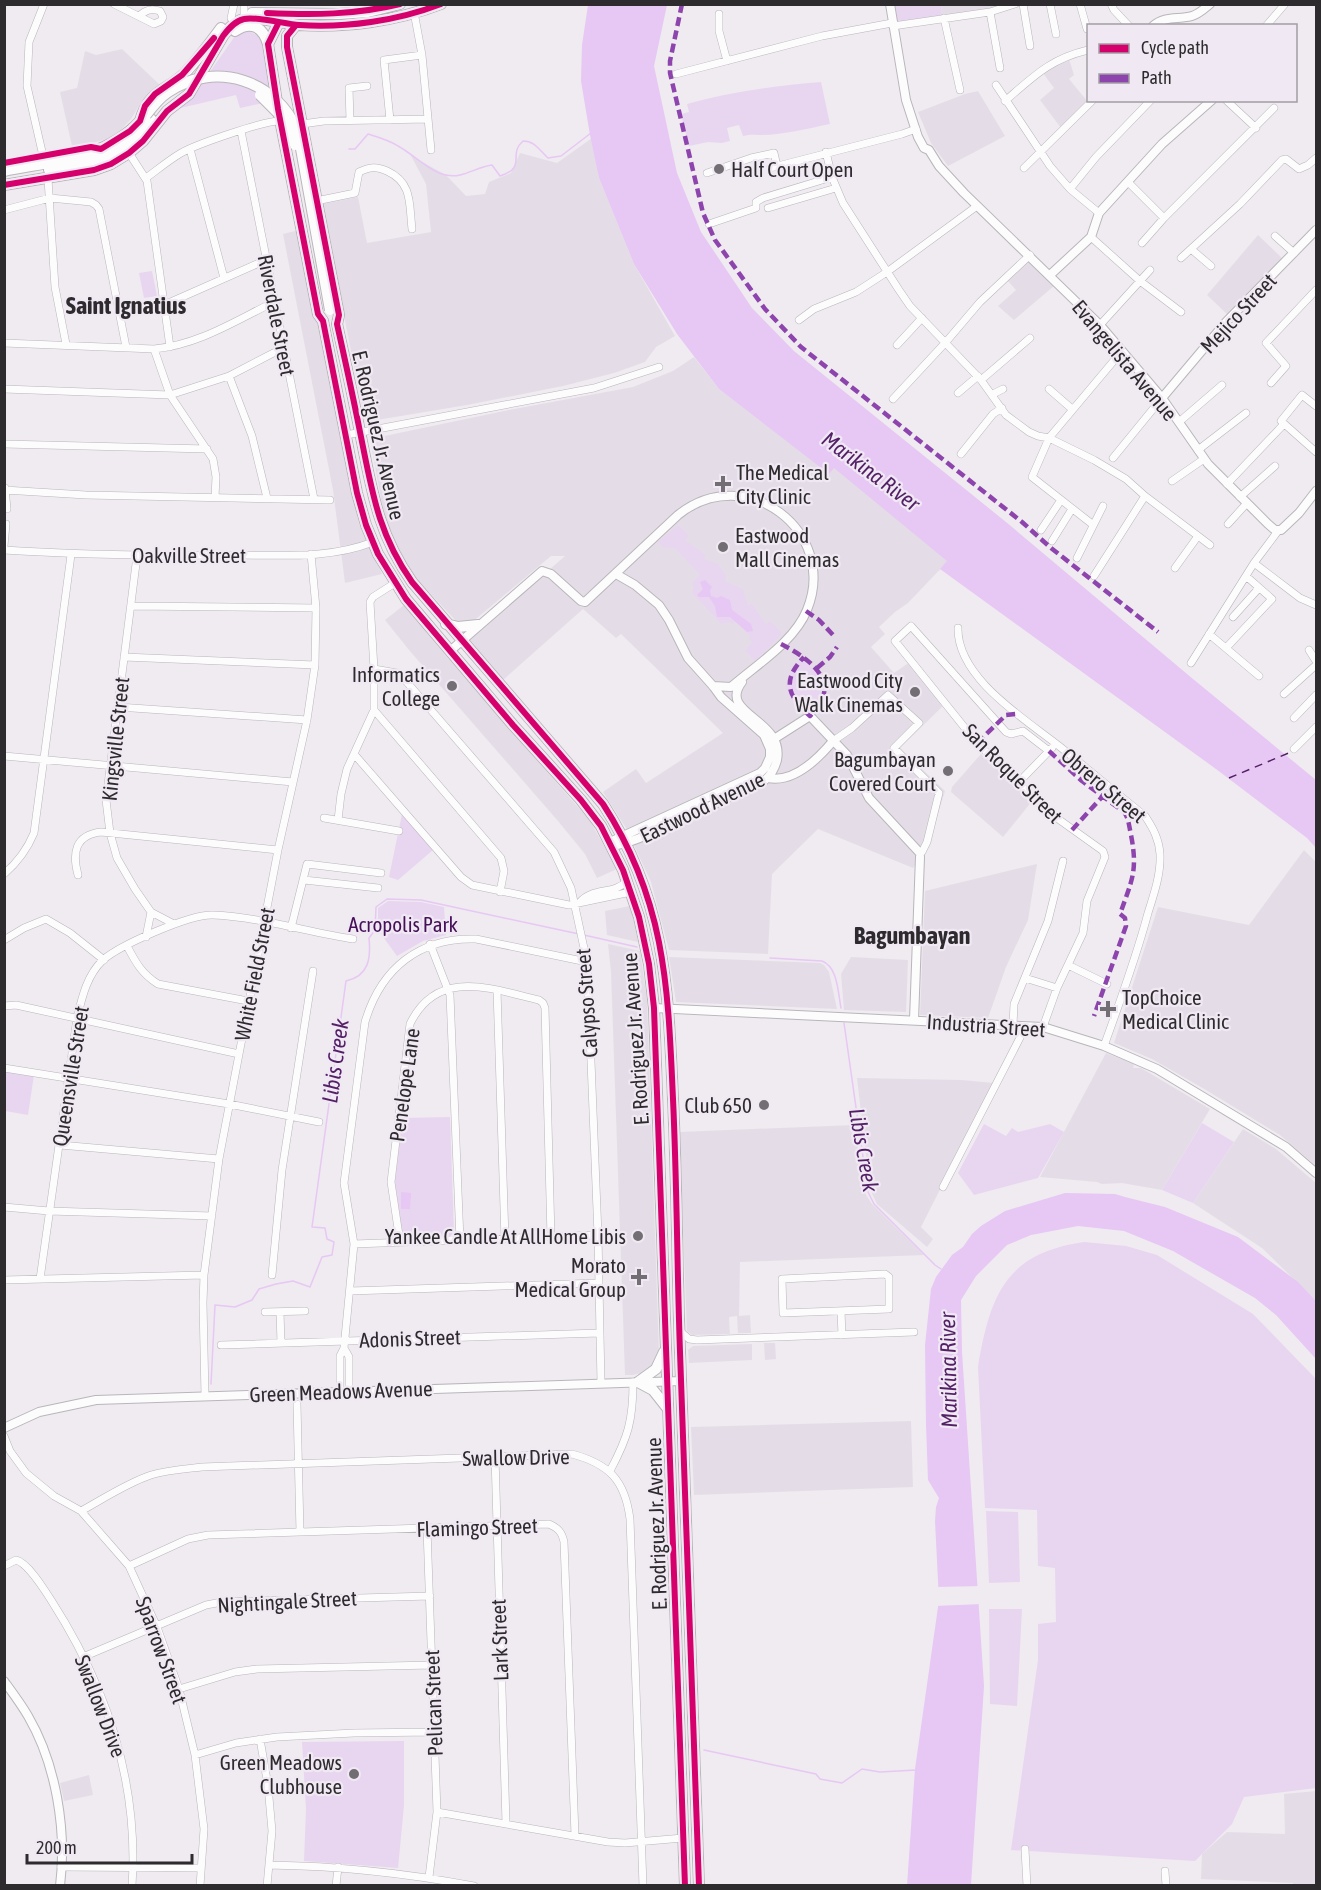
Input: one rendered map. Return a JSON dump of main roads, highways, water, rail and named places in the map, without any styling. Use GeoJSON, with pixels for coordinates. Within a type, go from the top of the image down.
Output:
{"type":"FeatureCollection","features":[{"type":"Feature","properties":{"kind":"main road"},"geometry":{"type":"LineString","coordinates":[[4,178],[91,163],[106,158],[129,144],[146,118],[145,106],[155,94],[183,75],[231,18],[244,9],[292,14],[339,14],[368,12],[400,4]]}},
{"type":"Feature","properties":{"kind":"main road"},"geometry":{"type":"LineString","coordinates":[[204,72],[223,36],[235,23],[252,18],[278,24],[353,24],[414,12],[441,4]]}},
{"type":"Feature","properties":{"kind":"main road"},"geometry":{"type":"LineString","coordinates":[[268,44],[278,24],[292,14]]}},
{"type":"Feature","properties":{"kind":"main road","name":"E. Rodriguez Jr. Avenue"},"geometry":{"type":"LineString","coordinates":[[296,25],[289,31],[286,41],[339,315],[337,324],[379,520],[388,542],[412,582],[603,804],[628,840],[651,906],[662,952],[668,1009],[699,1886]]}},
{"type":"Feature","properties":{"kind":"main road"},"geometry":{"type":"LineString","coordinates":[[4,185],[94,170],[114,162],[143,141],[167,111],[188,96],[239,28],[251,26],[261,29],[268,44]]}},
{"type":"Feature","properties":{"kind":"main road","name":"E. Rodriguez Jr. Avenue"},"geometry":{"type":"LineString","coordinates":[[268,44],[280,121],[318,314],[326,314],[357,493],[373,542],[386,569],[406,599],[594,816],[611,844],[629,886],[646,948],[654,1008],[685,1886]]}},
{"type":"Feature","properties":{"kind":"main road"},"geometry":{"type":"LineString","coordinates":[[4,171],[85,155],[101,149],[123,137],[179,93],[191,88],[214,83],[248,89],[264,98],[277,110],[288,126],[294,142],[326,314],[332,317],[337,324]]}},
{"type":"Feature","properties":{"kind":"main road"},"geometry":{"type":"LineString","coordinates":[[276,94],[286,96],[296,92]]}},
{"type":"Feature","properties":{"kind":"main road"},"geometry":{"type":"LineString","coordinates":[[4,163],[91,147],[101,149]]}},
{"type":"Feature","properties":{"kind":"main road"},"geometry":{"type":"LineString","coordinates":[[292,183],[312,178]]}},
{"type":"Feature","properties":{"kind":"main road"},"geometry":{"type":"LineString","coordinates":[[446,624],[458,627],[478,625]]}},
{"type":"Feature","properties":{"kind":"main road"},"geometry":{"type":"LineString","coordinates":[[513,725],[526,714]]}},
{"type":"Feature","properties":{"kind":"main road"},"geometry":{"type":"LineString","coordinates":[[666,1346],[656,1369],[633,1382],[654,1390],[669,1411]]}},
{"type":"Feature","properties":{"kind":"main road"},"geometry":{"type":"LineString","coordinates":[[674,1549],[688,1549]]}},
{"type":"Feature","properties":{"kind":"water","name":"Marikina River"},"geometry":{"type":"Polygon","coordinates":[[[588,5],[667,5],[654,66],[677,173],[701,232],[752,308],[794,351],[1006,522],[1316,780],[1316,848],[1307,838],[1216,769],[940,569],[947,561],[834,468],[829,474],[719,389],[677,334],[634,264],[599,178],[581,81],[582,45],[588,5]]]}},
{"type":"Feature","properties":{"kind":"water"},"geometry":{"type":"Polygon","coordinates":[[[705,580],[712,587],[711,596],[717,598],[721,596],[730,600],[732,610],[751,624],[753,631],[747,632],[730,617],[717,617],[715,606],[709,597],[697,595],[703,589],[700,582],[705,580]]]}},
{"type":"Feature","properties":{"kind":"water"},"geometry":{"type":"Polygon","coordinates":[[[401,1192],[411,1193],[410,1209],[401,1209],[401,1192]]]}},
{"type":"Feature","properties":{"kind":"water","name":"Marikina River"},"geometry":{"type":"Polygon","coordinates":[[[1065,1193],[1115,1194],[1165,1207],[1238,1237],[1298,1282],[1316,1301],[1316,1359],[1276,1315],[1255,1298],[1173,1251],[1124,1231],[1078,1226],[1031,1235],[1007,1245],[976,1276],[961,1300],[962,1352],[984,1686],[971,1885],[907,1886],[915,1769],[939,1600],[935,1521],[939,1498],[928,1480],[926,1424],[925,1345],[931,1289],[936,1277],[952,1255],[963,1247],[981,1226],[1005,1211],[1065,1193]]]}},
{"type":"Feature","properties":{"kind":"waterway"},"geometry":{"type":"LineString","coordinates":[[349,149],[355,149],[368,134],[395,144],[428,167],[446,175],[463,174],[492,165],[500,176],[513,169],[517,151],[523,141],[534,144],[548,158],[561,156],[591,133]]}},
{"type":"Feature","properties":{"kind":"waterway","name":"Libis Creek"},"geometry":{"type":"LineString","coordinates":[[211,1384],[215,1305],[235,1307],[252,1300],[259,1289],[276,1284],[293,1281],[310,1287],[322,1257],[332,1255],[334,1242],[327,1239],[325,1228],[312,1227],[346,981],[360,975],[367,965],[369,938],[375,930],[376,907],[387,899],[421,900],[579,934]]}},
{"type":"Feature","properties":{"kind":"waterway","name":"Libis Creek"},"geometry":{"type":"LineString","coordinates":[[584,935],[637,947]]}},
{"type":"Feature","properties":{"kind":"waterway","name":"Libis Creek"},"geometry":{"type":"LineString","coordinates":[[770,958],[822,961],[827,964],[836,981],[841,1008]]}},
{"type":"Feature","properties":{"kind":"waterway","name":"Libis Creek"},"geometry":{"type":"LineString","coordinates":[[844,1023],[868,1192],[874,1204],[941,1269]]}},
{"type":"Feature","properties":{"kind":"waterway"},"geometry":{"type":"LineString","coordinates":[[704,1750],[816,1774],[820,1779],[842,1783],[862,1769],[880,1772],[916,1770]]}},
{"type":"Feature","properties":{"kind":"place","name":"Half Court Open"},"geometry":{"type":"Point","coordinates":[719,169]}},
{"type":"Feature","properties":{"kind":"place","name":"The Medical City Clinic"},"geometry":{"type":"Point","coordinates":[723,484]}},
{"type":"Feature","properties":{"kind":"place","name":"Eastwood Mall Cinemas"},"geometry":{"type":"Point","coordinates":[723,547]}},
{"type":"Feature","properties":{"kind":"place","name":"Informatics College"},"geometry":{"type":"Point","coordinates":[452,686]}},
{"type":"Feature","properties":{"kind":"place","name":"Eastwood City Walk Cinemas"},"geometry":{"type":"Point","coordinates":[915,692]}},
{"type":"Feature","properties":{"kind":"place","name":"Bagumbayan Covered Court"},"geometry":{"type":"Point","coordinates":[948,771]}},
{"type":"Feature","properties":{"kind":"place","name":"TopChoice Medical Clinic"},"geometry":{"type":"Point","coordinates":[1108,1009]}},
{"type":"Feature","properties":{"kind":"place","name":"Club 650"},"geometry":{"type":"Point","coordinates":[764,1105]}},
{"type":"Feature","properties":{"kind":"place","name":"Yankee Candle At AllHome Libis"},"geometry":{"type":"Point","coordinates":[638,1236]}},
{"type":"Feature","properties":{"kind":"place","name":"Morato Medical Group"},"geometry":{"type":"Point","coordinates":[639,1277]}},
{"type":"Feature","properties":{"kind":"place","name":"Green Meadows Clubhouse"},"geometry":{"type":"Point","coordinates":[354,1774]}},
{"type":"Feature","properties":{"kind":"district","name":"Saint Ignatius"},"geometry":{"type":"Point","coordinates":[126,305]}},
{"type":"Feature","properties":{"kind":"district","name":"Bagumbayan"},"geometry":{"type":"Point","coordinates":[912,935]}},
{"type":"Feature","properties":{"kind":"park label","name":"Acropolis Park"},"geometry":{"type":"Point","coordinates":[403,924]}}]}
